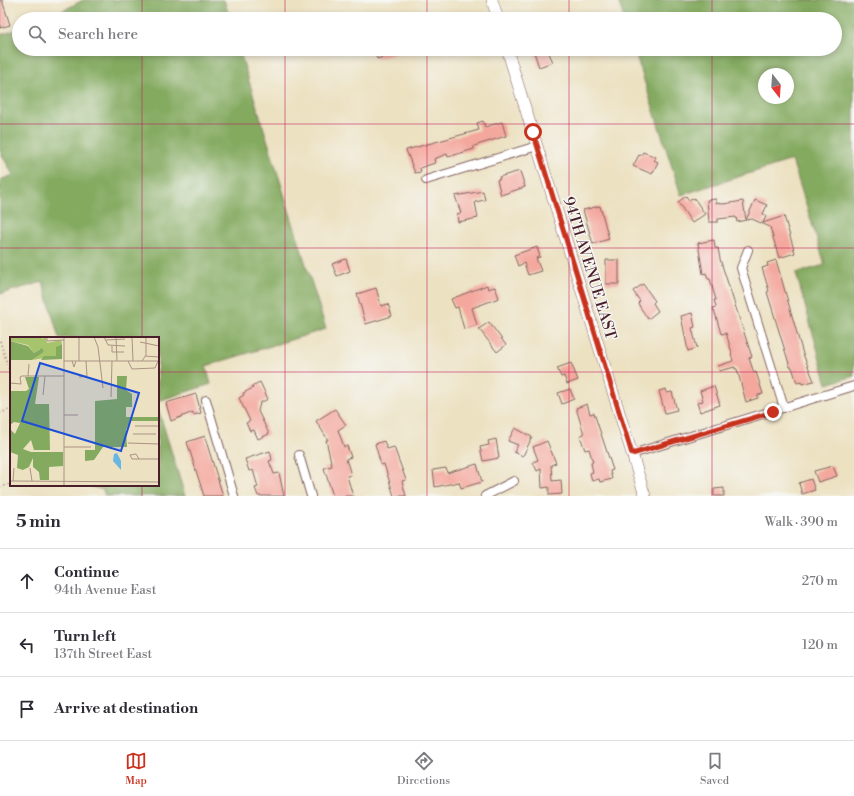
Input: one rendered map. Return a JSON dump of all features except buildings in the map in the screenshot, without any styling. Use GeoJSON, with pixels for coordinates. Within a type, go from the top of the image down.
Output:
{"type":"FeatureCollection","features":[{"type":"Feature","properties":{"kind":"main road"},"geometry":{"type":"LineString","coordinates":[[492,0],[496,12]]}},
{"type":"Feature","properties":{"kind":"main road","name":"94TH AVENUE EAST"},"geometry":{"type":"LineString","coordinates":[[509,56],[645,496]]}},
{"type":"Feature","properties":{"kind":"street"},"geometry":{"type":"LineString","coordinates":[[426,180],[537,146]]}},
{"type":"Feature","properties":{"kind":"street"},"geometry":{"type":"LineString","coordinates":[[748,250],[741,268],[784,408]]}},
{"type":"Feature","properties":{"kind":"street"},"geometry":{"type":"LineString","coordinates":[[632,454],[854,386]]}},
{"type":"Feature","properties":{"kind":"street"},"geometry":{"type":"LineString","coordinates":[[206,400],[234,496]]}},
{"type":"Feature","properties":{"kind":"street"},"geometry":{"type":"LineString","coordinates":[[299,455],[311,496]]}},
{"type":"Feature","properties":{"kind":"street"},"geometry":{"type":"LineString","coordinates":[[485,496],[514,481]]}},
{"type":"Feature","properties":{"kind":"path"},"geometry":{"type":"LineString","coordinates":[[0,342],[10,373]]}},
{"type":"Feature","properties":{"kind":"path"},"geometry":{"type":"LineString","coordinates":[[0,413],[10,409]]}},
{"type":"Feature","properties":{"kind":"path"},"geometry":{"type":"LineString","coordinates":[[0,487],[10,484]]}},
{"type":"Feature","properties":{"kind":"green space"},"geometry":{"type":"Polygon","coordinates":[[[83,0],[224,0],[228,12],[60,12],[83,0]]]}},
{"type":"Feature","properties":{"kind":"green space"},"geometry":{"type":"Polygon","coordinates":[[[618,0],[854,0],[854,376],[827,384],[796,273],[825,265],[792,160],[681,195],[636,56],[842,56],[842,12],[622,12],[618,0]]]}},
{"type":"Feature","properties":{"kind":"green space"},"geometry":{"type":"Polygon","coordinates":[[[12,31],[12,56],[241,56],[326,329],[206,366],[211,384],[159,401],[159,337],[59,337],[43,282],[0,294],[0,180],[13,175],[0,151],[0,35],[12,31]]]}},
{"type":"Feature","properties":{"kind":"green space"},"geometry":{"type":"Polygon","coordinates":[[[159,411],[185,496],[105,496],[103,490],[89,486],[159,486],[159,411]]]}},
{"type":"Feature","properties":{"kind":"route"},"geometry":{"type":"LineString","coordinates":[[533,132],[632,454],[773,412]]}}]}
